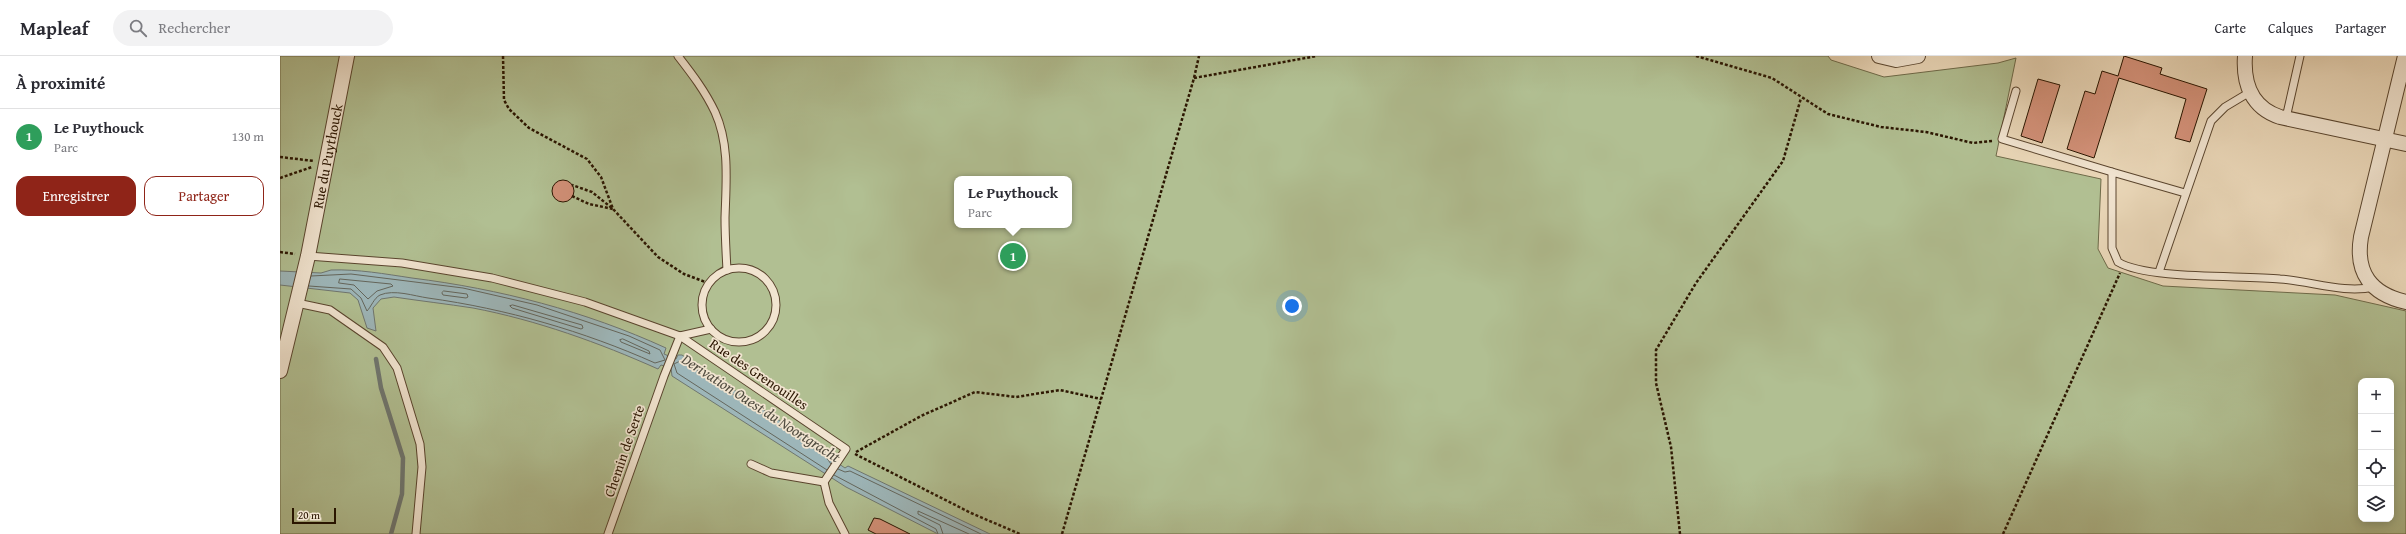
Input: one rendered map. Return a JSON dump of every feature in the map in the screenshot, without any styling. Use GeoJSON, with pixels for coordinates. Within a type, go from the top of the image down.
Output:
{"type":"FeatureCollection","features":[{"type":"Feature","properties":{"kind":"street","name":"Rue du Puythouck"},"geometry":{"type":"LineString","coordinates":[[280,371],[307,259],[347,56]]}},
{"type":"Feature","properties":{"kind":"street"},"geometry":{"type":"LineString","coordinates":[[1879,56],[1896,60],[1918,56]]}},
{"type":"Feature","properties":{"kind":"street"},"geometry":{"type":"LineString","coordinates":[[2245,56],[2245,79],[2250,92],[2262,108],[2273,115],[2406,144]]}},
{"type":"Feature","properties":{"kind":"street"},"geometry":{"type":"LineString","coordinates":[[2405,56],[2360,250],[2362,269],[2374,287],[2385,295],[2406,302]]}},
{"type":"Feature","properties":{"kind":"lane"},"geometry":{"type":"LineString","coordinates":[[678,56],[699,83],[715,114],[723,146],[728,181],[726,217],[727,270]]}},
{"type":"Feature","properties":{"kind":"lane"},"geometry":{"type":"LineString","coordinates":[[2286,118],[2300,56]]}},
{"type":"Feature","properties":{"kind":"lane"},"geometry":{"type":"LineString","coordinates":[[2016,92],[2002,139],[2185,193]]}},
{"type":"Feature","properties":{"kind":"lane"},"geometry":{"type":"LineString","coordinates":[[2159,272],[2211,121],[2225,107],[2250,92]]}},
{"type":"Feature","properties":{"kind":"lane"},"geometry":{"type":"LineString","coordinates":[[2112,172],[2112,248],[2116,259],[2123,265],[2159,272],[2284,279],[2354,289],[2374,287]]}},
{"type":"Feature","properties":{"kind":"lane","name":"Rue des Grenouilles"},"geometry":{"type":"LineString","coordinates":[[307,259],[402,263],[492,278],[570,298],[680,336],[846,449],[825,481]]}},
{"type":"Feature","properties":{"kind":"lane"},"geometry":{"type":"LineString","coordinates":[[745,268],[756,273],[766,280],[775,296],[774,315],[765,331],[755,338],[744,341],[725,339],[710,329],[704,318],[702,306],[703,294],[708,284],[716,275],[727,270],[745,268]]}},
{"type":"Feature","properties":{"kind":"lane"},"geometry":{"type":"LineString","coordinates":[[298,298],[330,310],[383,347],[397,368],[420,444],[422,467],[416,534]]}},
{"type":"Feature","properties":{"kind":"lane"},"geometry":{"type":"LineString","coordinates":[[680,336],[710,329]]}},
{"type":"Feature","properties":{"kind":"lane","name":"Chemin de Serte"},"geometry":{"type":"LineString","coordinates":[[608,534],[673,351],[680,336]]}},
{"type":"Feature","properties":{"kind":"lane"},"geometry":{"type":"LineString","coordinates":[[751,464],[771,473],[825,481],[829,502],[845,534]]}},
{"type":"Feature","properties":{"kind":"path"},"geometry":{"type":"LineString","coordinates":[[503,56],[504,100],[509,109],[529,128],[587,159],[601,177],[614,209]]}},
{"type":"Feature","properties":{"kind":"path"},"geometry":{"type":"LineString","coordinates":[[1062,534],[1102,399],[1199,56]]}},
{"type":"Feature","properties":{"kind":"path"},"geometry":{"type":"LineString","coordinates":[[1194,78],[1317,56]]}},
{"type":"Feature","properties":{"kind":"path"},"geometry":{"type":"LineString","coordinates":[[1696,56],[1772,78],[1828,114],[1881,127],[1926,132],[1973,143],[2002,139]]}},
{"type":"Feature","properties":{"kind":"path"},"geometry":{"type":"LineString","coordinates":[[1680,534],[1671,447],[1656,383],[1656,350],[1696,283],[1783,160],[1801,98]]}},
{"type":"Feature","properties":{"kind":"path"},"geometry":{"type":"LineString","coordinates":[[280,157],[326,163]]}},
{"type":"Feature","properties":{"kind":"path"},"geometry":{"type":"LineString","coordinates":[[280,178],[326,163]]}},
{"type":"Feature","properties":{"kind":"path"},"geometry":{"type":"LineString","coordinates":[[572,185],[592,192],[614,209],[658,257],[684,274],[708,284]]}},
{"type":"Feature","properties":{"kind":"path"},"geometry":{"type":"LineString","coordinates":[[572,196],[589,204],[614,209]]}},
{"type":"Feature","properties":{"kind":"path"},"geometry":{"type":"LineString","coordinates":[[2003,534],[2123,265]]}},
{"type":"Feature","properties":{"kind":"path"},"geometry":{"type":"LineString","coordinates":[[1020,534],[971,513],[853,453],[921,416],[975,392],[1016,397],[1060,390],[1102,399]]}},
{"type":"Feature","properties":{"kind":"green space"},"geometry":{"type":"Polygon","coordinates":[[[280,56],[1828,56],[1831,60],[1884,77],[1998,63],[2016,58],[1996,156],[2101,179],[2098,249],[2108,268],[2163,286],[2335,295],[2406,311],[2406,534],[280,534],[280,56]]]}},
{"type":"Feature","properties":{"kind":"water"},"geometry":{"type":"Polygon","coordinates":[[[331,270],[382,273],[477,288],[510,295],[573,312],[635,335],[666,348],[664,354],[676,359],[678,355],[682,355],[832,456],[830,458],[845,468],[848,466],[990,534],[938,534],[846,487],[672,376],[671,368],[661,365],[658,369],[591,341],[497,313],[473,308],[394,297],[381,299],[373,308],[376,331],[367,328],[358,300],[350,293],[280,285],[280,271],[321,273],[331,270]]]}},
{"type":"Feature","properties":{"kind":"building"},"geometry":{"type":"Polygon","coordinates":[[[2124,56],[2162,68],[2160,74],[2207,89],[2190,142],[2175,138],[2186,99],[2119,78],[2094,158],[2067,149],[2085,91],[2095,94],[2102,71],[2118,76],[2124,56]]]}},
{"type":"Feature","properties":{"kind":"building"},"geometry":{"type":"Polygon","coordinates":[[[2038,79],[2060,85],[2042,143],[2021,136],[2038,79]]]}},
{"type":"Feature","properties":{"kind":"building"},"geometry":{"type":"Polygon","coordinates":[[[563,180],[571,183],[574,191],[571,199],[563,202],[555,199],[552,191],[555,183],[563,180]]]}},
{"type":"Feature","properties":{"kind":"building"},"geometry":{"type":"Polygon","coordinates":[[[874,518],[880,519],[910,534],[876,534],[868,530],[874,518]]]}},
{"type":"Feature","properties":{"kind":"waterway"},"geometry":{"type":"LineString","coordinates":[[376,359],[381,388],[403,458],[402,494],[391,534]]}},
{"type":"Feature","properties":{"kind":"place","name":"Le Puythouck"},"geometry":{"type":"Point","coordinates":[1013,256]}},
{"type":"Feature","properties":{"kind":"water label","name":"Derivation Ouest du Noortgracht"},"geometry":{"type":"Point","coordinates":[761,408]}}]}
